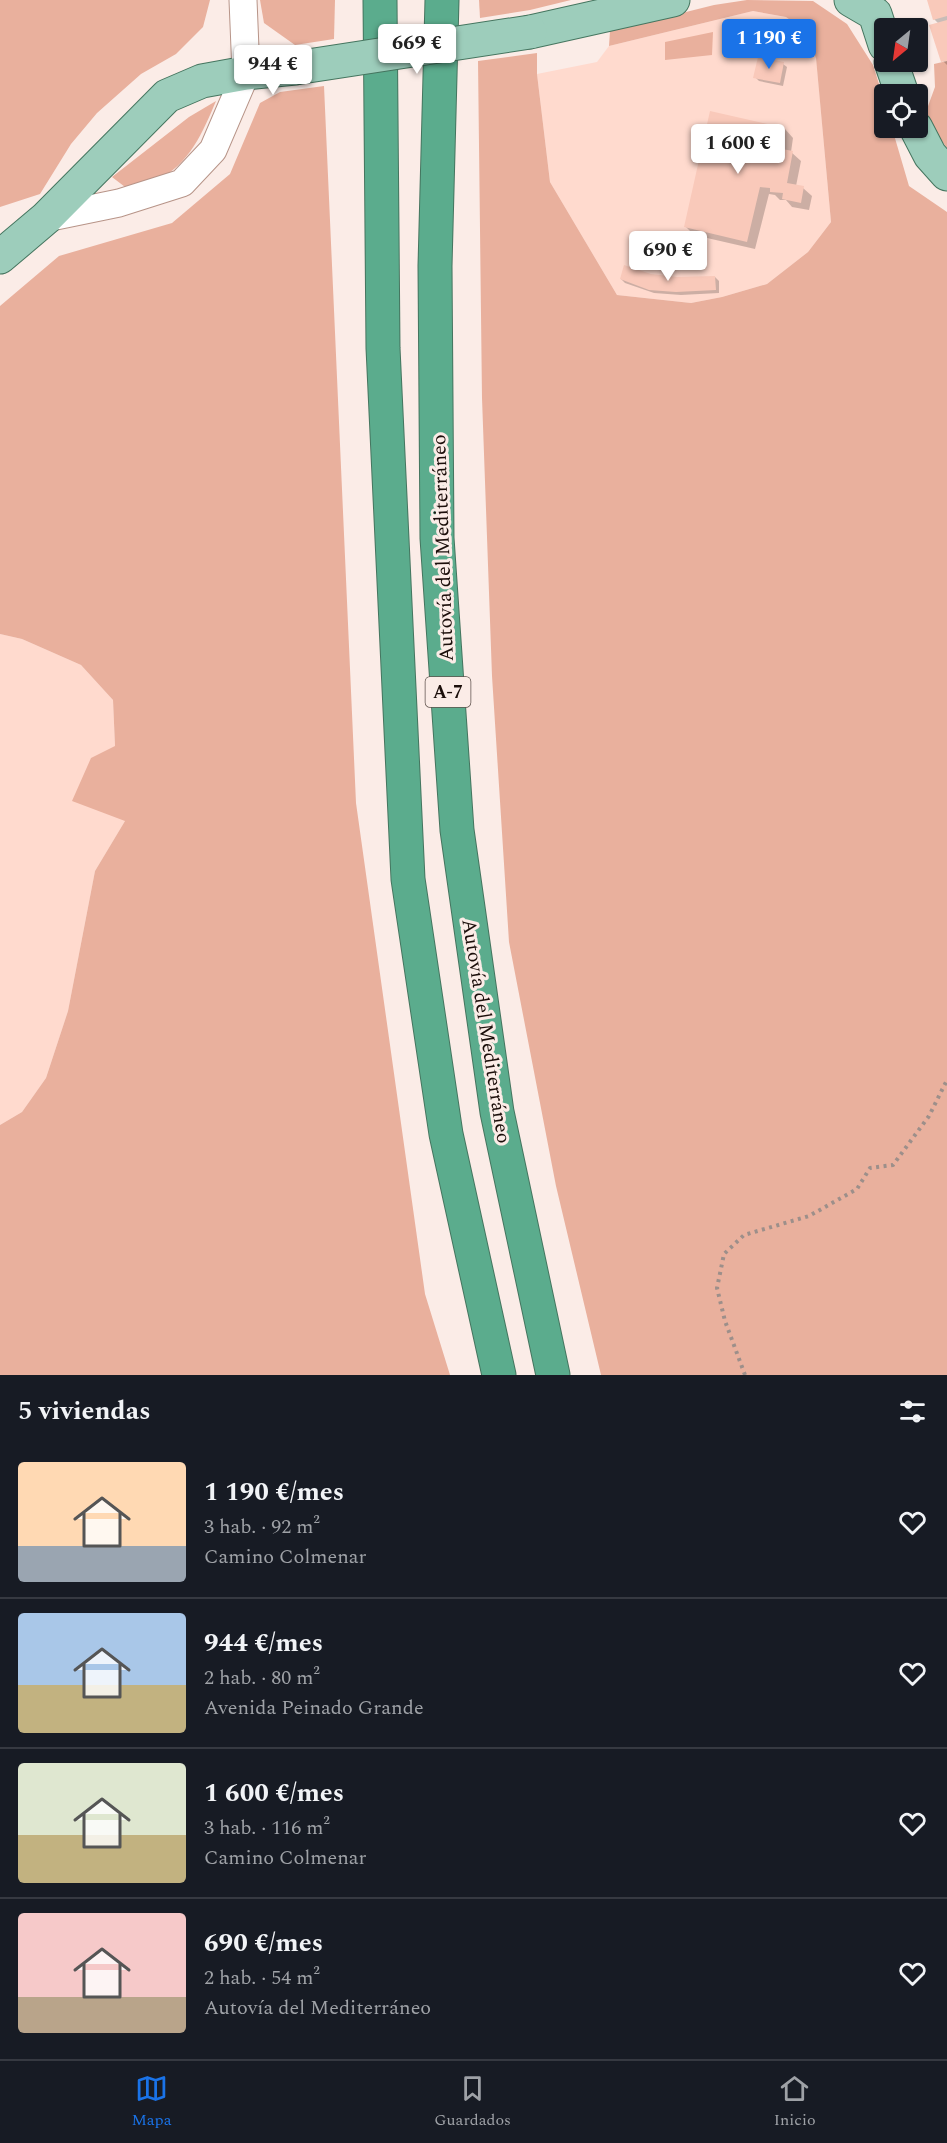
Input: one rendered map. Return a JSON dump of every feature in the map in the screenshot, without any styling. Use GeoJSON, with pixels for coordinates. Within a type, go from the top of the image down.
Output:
{"type":"FeatureCollection","features":[{"type":"Feature","properties":{"kind":"highway","name":"A-7"},"geometry":{"type":"LineString","coordinates":[[380,0],[383,348],[408,879],[446,1134],[499,1375]]}},
{"type":"Feature","properties":{"kind":"highway","name":"Autovía del Mediterráneo"},"geometry":{"type":"LineString","coordinates":[[442,0],[435,266],[438,538],[458,830],[497,1112],[553,1375]]}},
{"type":"Feature","properties":{"kind":"main road"},"geometry":{"type":"LineString","coordinates":[[0,257],[46,218],[167,96],[202,81],[530,32],[630,4],[673,0]]}},
{"type":"Feature","properties":{"kind":"main road"},"geometry":{"type":"LineString","coordinates":[[851,0],[875,14],[876,18]]}},
{"type":"Feature","properties":{"kind":"main road"},"geometry":{"type":"LineString","coordinates":[[921,138],[930,155],[947,174]]}},
{"type":"Feature","properties":{"kind":"street"},"geometry":{"type":"LineString","coordinates":[[46,218],[119,203],[182,183],[213,150],[246,73],[243,0]]}},
{"type":"Feature","properties":{"kind":"path"},"geometry":{"type":"LineString","coordinates":[[745,1375],[725,1321],[717,1288],[724,1254],[744,1235],[809,1216],[857,1189],[870,1168],[893,1165],[929,1116],[947,1080]]}},
{"type":"Feature","properties":{"kind":"shaded area"},"geometry":{"type":"Polygon","coordinates":[[[0,0],[210,0],[203,27],[176,54],[141,74],[97,113],[71,144],[40,194],[0,207],[0,0]]]}},
{"type":"Feature","properties":{"kind":"shaded area"},"geometry":{"type":"Polygon","coordinates":[[[260,0],[335,0],[334,39],[295,45],[264,23],[260,0]]]}},
{"type":"Feature","properties":{"kind":"shaded area"},"geometry":{"type":"Polygon","coordinates":[[[479,0],[571,0],[530,10],[480,18],[479,0]]]}},
{"type":"Feature","properties":{"kind":"shaded area"},"geometry":{"type":"Polygon","coordinates":[[[747,0],[813,1],[847,24],[873,65],[879,84],[874,84],[874,138],[895,138],[909,186],[947,212],[947,1375],[601,1375],[556,1186],[509,942],[492,676],[482,398],[478,61],[537,53],[537,74],[550,182],[617,295],[691,303],[722,297],[767,284],[808,252],[831,222],[816,58],[805,31],[786,17],[753,11],[609,46],[610,31],[714,5],[747,0]]]}},
{"type":"Feature","properties":{"kind":"shaded area"},"geometry":{"type":"Polygon","coordinates":[[[753,11],[786,17],[805,31],[816,57],[831,222],[808,252],[767,284],[691,303],[617,295],[550,182],[537,74],[597,62],[609,46],[753,11]]]}},
{"type":"Feature","properties":{"kind":"shaded area"},"geometry":{"type":"Polygon","coordinates":[[[713,32],[712,55],[665,60],[665,42],[713,32]]]}},
{"type":"Feature","properties":{"kind":"shaded area"},"geometry":{"type":"Polygon","coordinates":[[[947,61],[947,148],[928,122],[928,106],[935,87],[934,64],[947,61]]]}},
{"type":"Feature","properties":{"kind":"shaded area"},"geometry":{"type":"Polygon","coordinates":[[[324,86],[356,803],[425,1294],[450,1375],[0,1375],[0,1125],[22,1112],[46,1078],[68,1011],[95,871],[125,821],[72,801],[91,758],[115,746],[113,700],[81,665],[22,639],[0,634],[0,306],[59,256],[172,223],[230,174],[260,103],[280,92],[324,86]]]}},
{"type":"Feature","properties":{"kind":"shaded area"},"geometry":{"type":"Polygon","coordinates":[[[216,101],[194,146],[178,166],[168,174],[129,190],[112,177],[189,117],[216,101]]]}},
{"type":"Feature","properties":{"kind":"shaded area"},"geometry":{"type":"Polygon","coordinates":[[[0,634],[22,639],[81,665],[113,700],[115,746],[125,821],[95,871],[68,1011],[46,1078],[22,1112],[0,1125],[0,634]]]}},
{"type":"Feature","properties":{"kind":"building"},"geometry":{"type":"Polygon","coordinates":[[[927,0],[947,0],[947,16],[933,20],[927,0]]]}},
{"type":"Feature","properties":{"kind":"building"},"geometry":{"type":"Polygon","coordinates":[[[947,20],[947,61],[941,62],[929,25],[947,20]]]}},
{"type":"Feature","properties":{"kind":"building"},"geometry":{"type":"Polygon","coordinates":[[[758,57],[784,62],[780,83],[753,78],[758,57]]]}},
{"type":"Feature","properties":{"kind":"building"},"geometry":{"type":"Polygon","coordinates":[[[710,111],[785,128],[782,149],[793,151],[787,183],[804,186],[801,203],[782,199],[783,193],[770,192],[770,188],[760,187],[747,242],[684,227],[710,111]]]}},
{"type":"Feature","properties":{"kind":"building"},"geometry":{"type":"Polygon","coordinates":[[[624,265],[651,274],[677,277],[715,276],[716,290],[676,292],[649,290],[620,279],[624,265]]]}}]}
